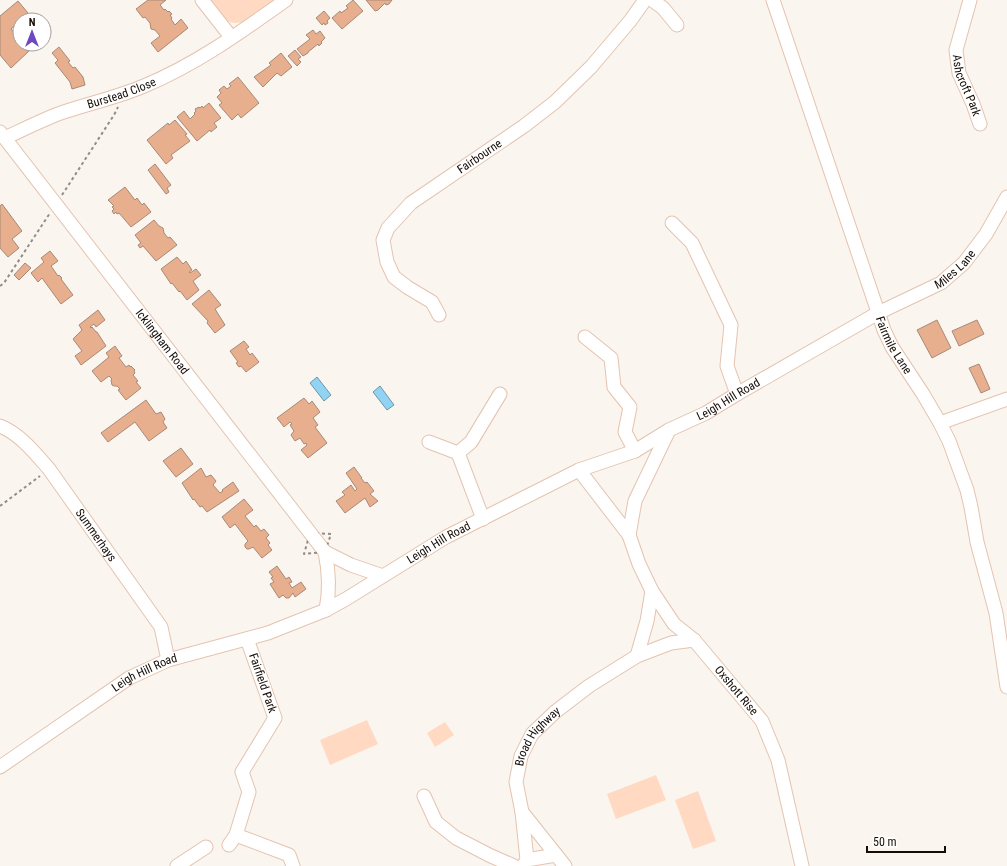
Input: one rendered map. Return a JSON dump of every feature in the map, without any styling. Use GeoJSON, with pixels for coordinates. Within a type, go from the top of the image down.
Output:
{"type":"FeatureCollection","features":[{"type":"Feature","properties":{"kind":"street"},"geometry":{"type":"LineString","coordinates":[[202,0],[231,37]]}},
{"type":"Feature","properties":{"kind":"street","name":"Burstead Close"},"geometry":{"type":"LineString","coordinates":[[3,135],[58,114],[125,94],[171,74],[192,63],[286,0]]}},
{"type":"Feature","properties":{"kind":"street","name":"Fairbourne"},"geometry":{"type":"LineString","coordinates":[[439,315],[432,302],[394,277],[387,262],[383,240],[388,228],[411,203],[524,126],[555,102],[591,67],[630,21],[645,0]]}},
{"type":"Feature","properties":{"kind":"street"},"geometry":{"type":"LineString","coordinates":[[652,0],[663,8],[677,25]]}},
{"type":"Feature","properties":{"kind":"street","name":"Fairmile Lane"},"geometry":{"type":"LineString","coordinates":[[773,0],[878,313],[892,347],[940,423],[952,451],[971,507],[977,542],[996,613],[1007,688]]}},
{"type":"Feature","properties":{"kind":"street","name":"Ashcroft Park"},"geometry":{"type":"LineString","coordinates":[[970,0],[956,50],[959,73],[980,124]]}},
{"type":"Feature","properties":{"kind":"street","name":"Icklingham Road"},"geometry":{"type":"LineString","coordinates":[[3,135],[325,552],[351,565],[383,576]]}},
{"type":"Feature","properties":{"kind":"street","name":"Miles Lane"},"geometry":{"type":"LineString","coordinates":[[878,313],[941,283],[964,263],[986,234],[1007,198]]}},
{"type":"Feature","properties":{"kind":"street"},"geometry":{"type":"LineString","coordinates":[[672,223],[692,243],[731,325],[727,366],[737,394]]}},
{"type":"Feature","properties":{"kind":"street","name":"Leigh Hill Road"},"geometry":{"type":"LineString","coordinates":[[0,767],[129,678],[168,660],[247,639],[289,625],[326,610],[346,600],[446,537],[579,470],[635,451],[669,430],[706,413],[878,313]]}},
{"type":"Feature","properties":{"kind":"street"},"geometry":{"type":"LineString","coordinates":[[585,337],[611,358],[614,387],[630,407],[625,432],[635,451]]}},
{"type":"Feature","properties":{"kind":"street"},"geometry":{"type":"LineString","coordinates":[[458,453],[471,442],[500,394]]}},
{"type":"Feature","properties":{"kind":"street"},"geometry":{"type":"LineString","coordinates":[[940,423],[1007,399]]}},
{"type":"Feature","properties":{"kind":"street","name":"Summerhays"},"geometry":{"type":"LineString","coordinates":[[0,426],[8,430],[28,446],[49,469],[161,628],[168,660]]}},
{"type":"Feature","properties":{"kind":"street","name":"Oxshott Rise"},"geometry":{"type":"LineString","coordinates":[[629,535],[635,501],[669,430]]}},
{"type":"Feature","properties":{"kind":"street"},"geometry":{"type":"LineString","coordinates":[[429,442],[458,453],[483,519]]}},
{"type":"Feature","properties":{"kind":"street","name":"Oxshott Rise"},"geometry":{"type":"LineString","coordinates":[[579,470],[629,535],[639,564],[652,591],[674,624],[694,640],[762,721],[778,760],[802,866]]}},
{"type":"Feature","properties":{"kind":"street","name":"Icklingham Road"},"geometry":{"type":"LineString","coordinates":[[325,552],[329,580],[326,610]]}},
{"type":"Feature","properties":{"kind":"street"},"geometry":{"type":"LineString","coordinates":[[637,656],[647,621],[652,591]]}},
{"type":"Feature","properties":{"kind":"street","name":"Fairfield Park"},"geometry":{"type":"LineString","coordinates":[[247,639],[275,718],[242,772],[249,792],[232,840],[288,855],[293,866]]}},
{"type":"Feature","properties":{"kind":"street","name":"Broad Highway"},"geometry":{"type":"LineString","coordinates":[[556,855],[525,863],[522,812],[516,782],[521,756],[532,734],[555,712],[589,686],[637,656],[671,643],[694,640]]}},
{"type":"Feature","properties":{"kind":"street"},"geometry":{"type":"LineString","coordinates":[[424,796],[436,822],[456,838],[514,866]]}},
{"type":"Feature","properties":{"kind":"street"},"geometry":{"type":"LineString","coordinates":[[522,812],[565,866]]}},
{"type":"Feature","properties":{"kind":"street"},"geometry":{"type":"LineString","coordinates":[[177,866],[206,847]]}},
{"type":"Feature","properties":{"kind":"path"},"geometry":{"type":"LineString","coordinates":[[0,286],[4,283],[114,115],[125,94]]}},
{"type":"Feature","properties":{"kind":"path"},"geometry":{"type":"LineString","coordinates":[[0,506],[49,469]]}},
{"type":"Feature","properties":{"kind":"shaded area"},"geometry":{"type":"Polygon","coordinates":[[[207,0],[280,0],[253,18],[238,23],[224,19],[207,0]]]}},
{"type":"Feature","properties":{"kind":"shaded area"},"geometry":{"type":"Polygon","coordinates":[[[367,720],[378,744],[330,765],[320,740],[367,720]]]}},
{"type":"Feature","properties":{"kind":"shaded area"},"geometry":{"type":"Polygon","coordinates":[[[445,722],[454,735],[435,747],[427,733],[445,722]]]}},
{"type":"Feature","properties":{"kind":"shaded area"},"geometry":{"type":"Polygon","coordinates":[[[656,775],[666,800],[616,819],[607,794],[656,775]]]}},
{"type":"Feature","properties":{"kind":"shaded area"},"geometry":{"type":"Polygon","coordinates":[[[698,791],[716,841],[693,849],[675,800],[698,791]]]}},
{"type":"Feature","properties":{"kind":"water"},"geometry":{"type":"Polygon","coordinates":[[[317,377],[331,395],[324,401],[310,383],[317,377]]]}},
{"type":"Feature","properties":{"kind":"water"},"geometry":{"type":"Polygon","coordinates":[[[380,386],[394,405],[387,410],[373,392],[380,386]]]}},
{"type":"Feature","properties":{"kind":"building"},"geometry":{"type":"Polygon","coordinates":[[[148,0],[166,0],[160,5],[164,10],[169,11],[172,14],[170,15],[172,18],[171,19],[175,25],[181,19],[188,28],[158,52],[151,43],[160,36],[155,30],[151,29],[150,23],[145,17],[143,18],[136,9],[148,0]]]}},
{"type":"Feature","properties":{"kind":"building"},"geometry":{"type":"Polygon","coordinates":[[[353,0],[363,11],[342,29],[332,18],[340,11],[341,13],[348,8],[346,6],[353,0]]]}},
{"type":"Feature","properties":{"kind":"building"},"geometry":{"type":"Polygon","coordinates":[[[366,0],[392,0],[389,4],[386,5],[385,3],[375,11],[366,0]]]}},
{"type":"Feature","properties":{"kind":"building"},"geometry":{"type":"Polygon","coordinates":[[[18,1],[27,12],[12,12],[12,52],[28,52],[11,68],[0,55],[0,16],[18,1]]]}},
{"type":"Feature","properties":{"kind":"building"},"geometry":{"type":"Polygon","coordinates":[[[324,11],[330,18],[327,21],[328,23],[325,25],[324,23],[322,25],[316,18],[324,11]]]}},
{"type":"Feature","properties":{"kind":"building"},"geometry":{"type":"Polygon","coordinates":[[[313,30],[316,34],[320,31],[325,38],[319,46],[318,44],[303,56],[297,49],[310,39],[306,35],[313,30]]]}},
{"type":"Feature","properties":{"kind":"building"},"geometry":{"type":"Polygon","coordinates":[[[59,47],[70,61],[68,62],[73,68],[75,67],[83,77],[85,85],[72,89],[70,82],[55,63],[58,60],[52,53],[59,47]]]}},
{"type":"Feature","properties":{"kind":"building"},"geometry":{"type":"Polygon","coordinates":[[[295,50],[301,57],[298,59],[301,62],[297,66],[288,56],[295,50]]]}},
{"type":"Feature","properties":{"kind":"building"},"geometry":{"type":"Polygon","coordinates":[[[281,53],[292,67],[281,76],[277,73],[263,87],[254,77],[271,65],[269,63],[281,53]]]}},
{"type":"Feature","properties":{"kind":"building"},"geometry":{"type":"Polygon","coordinates":[[[238,77],[259,103],[241,118],[238,114],[232,120],[219,105],[222,103],[217,97],[221,93],[219,90],[224,86],[227,89],[231,86],[229,84],[238,77]]]}},
{"type":"Feature","properties":{"kind":"building"},"geometry":{"type":"Polygon","coordinates":[[[209,103],[221,118],[214,123],[217,127],[211,132],[210,130],[197,141],[177,117],[184,111],[190,119],[195,114],[195,109],[202,106],[203,108],[209,103]]]}},
{"type":"Feature","properties":{"kind":"building"},"geometry":{"type":"Polygon","coordinates":[[[175,120],[187,134],[185,135],[190,141],[171,155],[173,158],[166,164],[147,140],[168,123],[169,125],[175,120]]]}},
{"type":"Feature","properties":{"kind":"building"},"geometry":{"type":"Polygon","coordinates":[[[155,164],[171,185],[167,188],[169,192],[166,194],[148,170],[155,164]]]}},
{"type":"Feature","properties":{"kind":"building"},"geometry":{"type":"Polygon","coordinates":[[[125,187],[135,200],[137,198],[142,205],[144,203],[151,212],[131,227],[119,213],[117,214],[116,212],[114,214],[112,211],[114,209],[112,207],[114,206],[108,200],[125,187]]]}},
{"type":"Feature","properties":{"kind":"building"},"geometry":{"type":"Polygon","coordinates":[[[2,204],[22,231],[12,239],[19,248],[8,257],[0,248],[0,206],[2,204]]]}},
{"type":"Feature","properties":{"kind":"building"},"geometry":{"type":"Polygon","coordinates":[[[154,220],[163,228],[164,233],[168,238],[170,237],[177,245],[156,261],[143,246],[140,248],[138,245],[141,243],[135,235],[154,220]]]}},
{"type":"Feature","properties":{"kind":"building"},"geometry":{"type":"Polygon","coordinates":[[[50,251],[58,261],[51,266],[58,276],[59,275],[62,278],[61,279],[73,295],[61,304],[42,278],[38,282],[31,273],[44,262],[41,258],[50,251]]]}},
{"type":"Feature","properties":{"kind":"building"},"geometry":{"type":"Polygon","coordinates":[[[177,257],[183,264],[186,261],[192,270],[189,272],[190,273],[196,269],[201,275],[193,281],[199,290],[187,300],[172,283],[171,284],[161,269],[177,257]]]}},
{"type":"Feature","properties":{"kind":"building"},"geometry":{"type":"Polygon","coordinates":[[[25,263],[31,268],[19,280],[14,275],[25,263]]]}},
{"type":"Feature","properties":{"kind":"building"},"geometry":{"type":"Polygon","coordinates":[[[209,290],[221,305],[215,309],[225,325],[215,333],[207,323],[208,321],[192,304],[209,290]]]}},
{"type":"Feature","properties":{"kind":"building"},"geometry":{"type":"Polygon","coordinates":[[[98,310],[105,320],[96,327],[94,324],[90,327],[97,332],[106,346],[81,365],[75,356],[82,351],[73,339],[82,330],[79,325],[98,310]]]}},
{"type":"Feature","properties":{"kind":"building"},"geometry":{"type":"Polygon","coordinates":[[[937,320],[951,348],[932,358],[917,330],[937,320]]]}},
{"type":"Feature","properties":{"kind":"building"},"geometry":{"type":"Polygon","coordinates":[[[977,320],[984,334],[959,346],[952,331],[977,320]]]}},
{"type":"Feature","properties":{"kind":"building"},"geometry":{"type":"Polygon","coordinates":[[[244,341],[249,347],[246,349],[250,355],[252,353],[259,362],[246,372],[241,366],[239,367],[236,363],[238,362],[230,351],[244,341]]]}},
{"type":"Feature","properties":{"kind":"building"},"geometry":{"type":"Polygon","coordinates":[[[115,346],[122,356],[119,358],[126,367],[129,365],[135,370],[133,375],[141,388],[126,400],[118,390],[120,389],[117,386],[112,385],[112,379],[109,376],[101,382],[92,371],[109,357],[106,353],[115,346]]]}},
{"type":"Feature","properties":{"kind":"building"},"geometry":{"type":"Polygon","coordinates":[[[979,364],[990,389],[981,393],[969,368],[979,364]]]}},
{"type":"Feature","properties":{"kind":"building"},"geometry":{"type":"Polygon","coordinates":[[[304,398],[309,404],[312,401],[320,412],[313,418],[318,425],[315,427],[327,443],[308,458],[301,450],[307,445],[306,443],[304,444],[300,438],[295,441],[291,435],[294,431],[290,425],[292,424],[290,422],[284,427],[277,418],[304,398]]]}},
{"type":"Feature","properties":{"kind":"building"},"geometry":{"type":"Polygon","coordinates":[[[146,400],[156,414],[161,412],[165,419],[163,422],[167,428],[149,441],[135,422],[108,442],[101,433],[146,400]]]}},
{"type":"Feature","properties":{"kind":"building"},"geometry":{"type":"Polygon","coordinates":[[[181,448],[193,464],[176,477],[163,461],[181,448]]]}},
{"type":"Feature","properties":{"kind":"building"},"geometry":{"type":"Polygon","coordinates":[[[354,467],[365,483],[367,482],[374,491],[370,494],[378,501],[370,507],[365,498],[345,513],[336,501],[345,495],[342,492],[351,485],[355,491],[357,489],[346,473],[354,467]]]}},
{"type":"Feature","properties":{"kind":"building"},"geometry":{"type":"Polygon","coordinates":[[[201,468],[206,477],[211,475],[216,481],[213,485],[220,493],[233,482],[239,491],[207,512],[202,506],[200,507],[194,499],[193,500],[182,483],[201,468]]]}},
{"type":"Feature","properties":{"kind":"building"},"geometry":{"type":"Polygon","coordinates":[[[244,499],[253,510],[245,516],[254,527],[256,525],[261,531],[264,529],[269,535],[266,538],[270,543],[268,545],[272,550],[262,558],[253,547],[247,549],[245,547],[245,544],[248,541],[235,524],[230,528],[222,517],[244,499]]]}},
{"type":"Feature","properties":{"kind":"building"},"geometry":{"type":"Polygon","coordinates":[[[277,566],[286,579],[289,577],[292,582],[289,583],[292,588],[301,582],[306,589],[295,597],[293,593],[289,598],[286,598],[283,595],[279,598],[270,584],[274,582],[271,578],[273,577],[269,572],[277,566]]]}}]}
